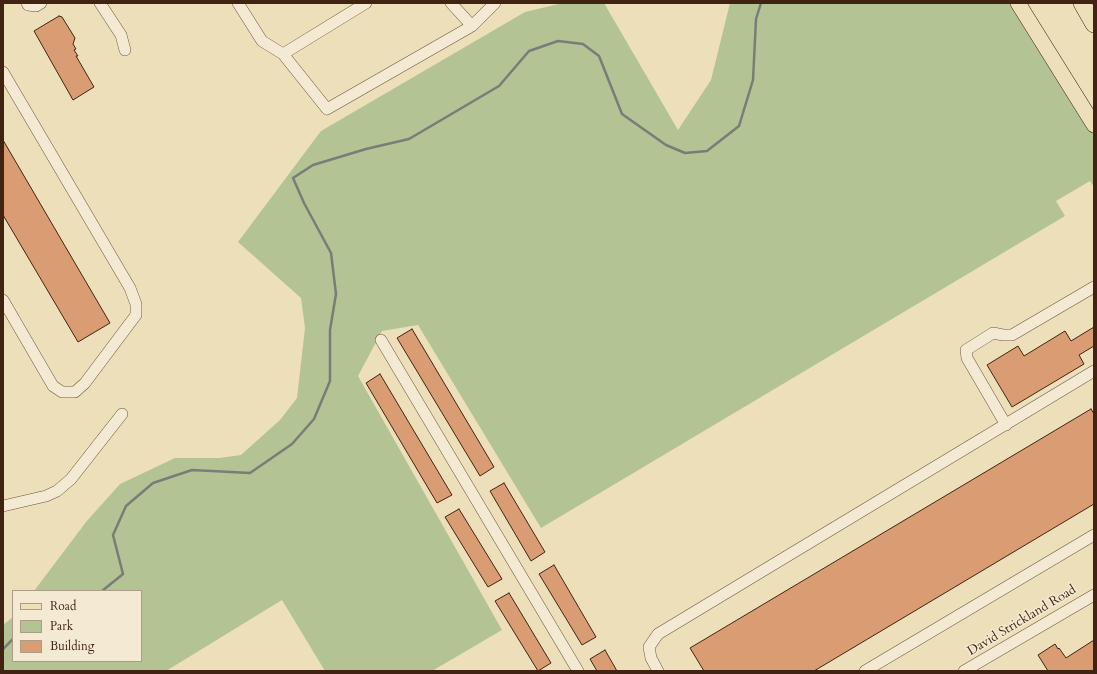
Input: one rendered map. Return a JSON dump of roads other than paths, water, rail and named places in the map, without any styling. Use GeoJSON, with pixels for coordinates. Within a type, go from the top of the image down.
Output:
{"type":"FeatureCollection","features":[{"type":"Feature","properties":{"kind":"highway"},"geometry":{"type":"LineString","coordinates":[[1082,3],[1094,24]]}},
{"type":"Feature","properties":{"kind":"main road"},"geometry":{"type":"LineString","coordinates":[[1018,3],[1094,125]]}},
{"type":"Feature","properties":{"kind":"street"},"geometry":{"type":"LineString","coordinates":[[27,3],[28,5],[36,6],[41,3]]}},
{"type":"Feature","properties":{"kind":"street"},"geometry":{"type":"LineString","coordinates":[[100,3],[121,35],[125,50]]}},
{"type":"Feature","properties":{"kind":"street"},"geometry":{"type":"LineString","coordinates":[[238,3],[262,42],[283,54],[327,110],[472,26],[495,3]]}},
{"type":"Feature","properties":{"kind":"street"},"geometry":{"type":"LineString","coordinates":[[283,54],[366,3]]}},
{"type":"Feature","properties":{"kind":"street"},"geometry":{"type":"LineString","coordinates":[[452,3],[472,26]]}},
{"type":"Feature","properties":{"kind":"street"},"geometry":{"type":"LineString","coordinates":[[3,72],[130,288],[136,304],[136,315],[85,384],[75,392],[62,392],[53,386],[3,300]]}},
{"type":"Feature","properties":{"kind":"street"},"geometry":{"type":"LineString","coordinates":[[1006,425],[967,358],[966,350],[993,333],[1012,335],[1094,287]]}},
{"type":"Feature","properties":{"kind":"street"},"geometry":{"type":"LineString","coordinates":[[381,340],[578,671]]}},
{"type":"Feature","properties":{"kind":"street"},"geometry":{"type":"LineString","coordinates":[[658,671],[651,658],[649,647],[658,634],[1094,371]]}},
{"type":"Feature","properties":{"kind":"street"},"geometry":{"type":"LineString","coordinates":[[3,506],[46,496],[57,491],[72,479],[122,414]]}},
{"type":"Feature","properties":{"kind":"street"},"geometry":{"type":"LineString","coordinates":[[865,671],[1094,535]]}},
{"type":"Feature","properties":{"kind":"street","name":"David Strickland Road"},"geometry":{"type":"LineString","coordinates":[[964,671],[1094,595]]}},
{"type":"Feature","properties":{"kind":"waterway"},"geometry":{"type":"LineString","coordinates":[[103,590],[123,574],[113,535],[126,506],[153,483],[192,470],[250,473],[292,444],[314,419],[330,381],[330,330],[336,294],[331,253],[304,203],[293,178],[313,165],[366,149],[409,139],[499,86],[529,51],[558,41],[583,44],[599,56],[622,114],[666,145],[685,153],[707,151],[739,126],[753,80],[756,19],[761,3]]}},
{"type":"Feature","properties":{"kind":"waterway"},"geometry":{"type":"LineString","coordinates":[[3,649],[12,640]]}}]}
